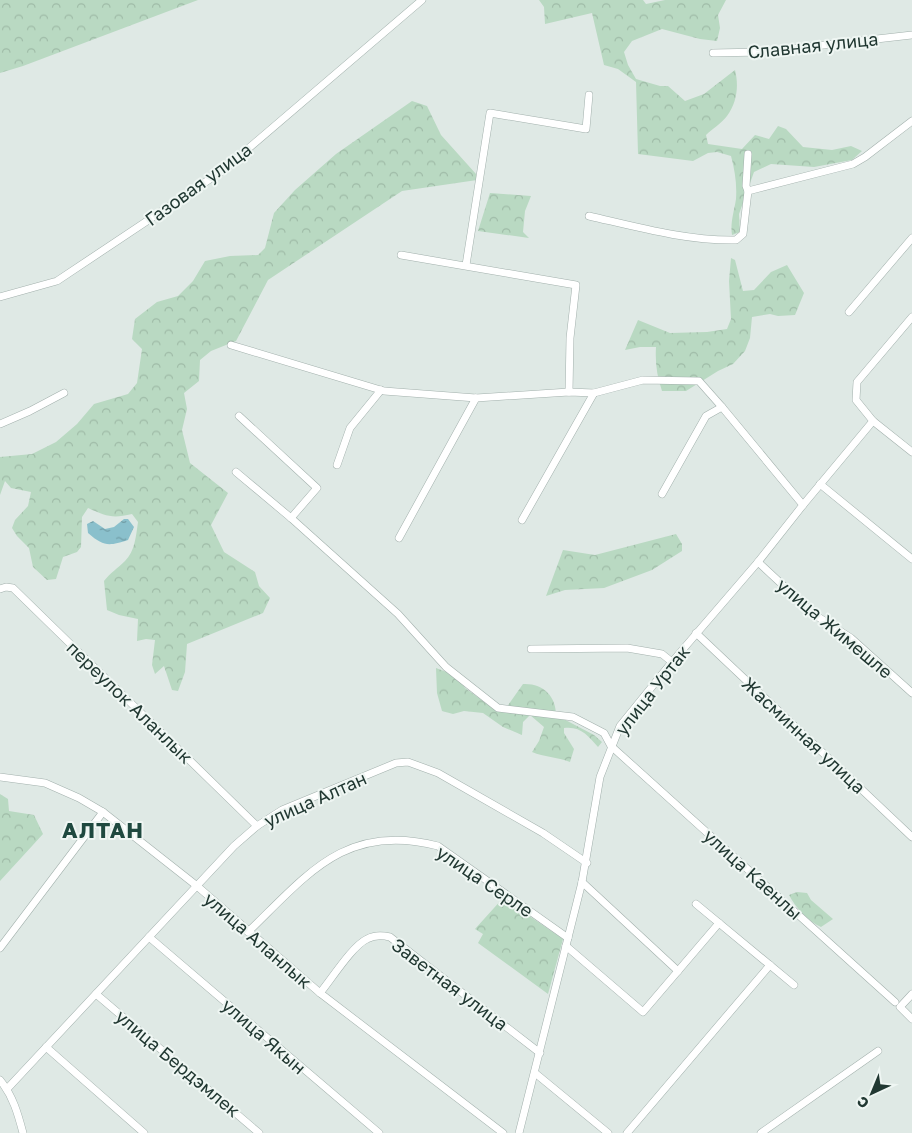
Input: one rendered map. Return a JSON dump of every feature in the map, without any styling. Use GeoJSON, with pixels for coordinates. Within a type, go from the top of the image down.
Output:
{"type":"FeatureCollection","features":[{"type":"Feature","properties":{"kind":"street","name":"Газовая улица"},"geometry":{"type":"LineString","coordinates":[[0,296],[57,282],[222,172],[422,0]]}},
{"type":"Feature","properties":{"kind":"street","name":"Славная улица"},"geometry":{"type":"LineString","coordinates":[[713,53],[762,52],[912,35]]}},
{"type":"Feature","properties":{"kind":"street"},"geometry":{"type":"LineString","coordinates":[[466,266],[490,113],[586,129],[590,94]]}},
{"type":"Feature","properties":{"kind":"street"},"geometry":{"type":"LineString","coordinates":[[748,191],[853,164],[866,157],[912,121]]}},
{"type":"Feature","properties":{"kind":"street"},"geometry":{"type":"LineString","coordinates":[[590,216],[673,234],[736,240],[743,234],[748,191],[746,186],[748,154]]}},
{"type":"Feature","properties":{"kind":"street"},"geometry":{"type":"LineString","coordinates":[[849,312],[912,238]]}},
{"type":"Feature","properties":{"kind":"street"},"geometry":{"type":"LineString","coordinates":[[401,255],[576,286],[570,338],[570,392]]}},
{"type":"Feature","properties":{"kind":"street"},"geometry":{"type":"LineString","coordinates":[[912,316],[857,382],[856,400],[873,420],[912,452]]}},
{"type":"Feature","properties":{"kind":"street"},"geometry":{"type":"LineString","coordinates":[[231,345],[381,390],[476,398],[570,392],[594,393],[643,380],[699,381],[803,505]]}},
{"type":"Feature","properties":{"kind":"street"},"geometry":{"type":"LineString","coordinates":[[337,466],[350,428],[381,390]]}},
{"type":"Feature","properties":{"kind":"street"},"geometry":{"type":"LineString","coordinates":[[0,424],[64,393]]}},
{"type":"Feature","properties":{"kind":"street"},"geometry":{"type":"LineString","coordinates":[[522,520],[594,393]]}},
{"type":"Feature","properties":{"kind":"street"},"geometry":{"type":"LineString","coordinates":[[399,538],[476,398]]}},
{"type":"Feature","properties":{"kind":"street"},"geometry":{"type":"LineString","coordinates":[[662,494],[706,416],[722,407]]}},
{"type":"Feature","properties":{"kind":"street"},"geometry":{"type":"LineString","coordinates":[[239,416],[317,488],[291,518]]}},
{"type":"Feature","properties":{"kind":"street","name":"улица Уртак"},"geometry":{"type":"LineString","coordinates":[[518,1133],[535,1073],[587,863],[600,777],[620,726],[696,633],[758,562],[873,420]]}},
{"type":"Feature","properties":{"kind":"street","name":"улица Каенлы"},"geometry":{"type":"LineString","coordinates":[[236,472],[291,518],[398,614],[446,667],[498,708],[573,716],[604,733],[611,746],[912,1019]]}},
{"type":"Feature","properties":{"kind":"street"},"geometry":{"type":"LineString","coordinates":[[820,484],[912,559]]}},
{"type":"Feature","properties":{"kind":"street","name":"улица Жимешле"},"geometry":{"type":"LineString","coordinates":[[758,562],[815,615],[851,638],[912,693]]}},
{"type":"Feature","properties":{"kind":"street","name":"переулок Аланлык"},"geometry":{"type":"LineString","coordinates":[[0,589],[6,587],[13,588],[257,826]]}},
{"type":"Feature","properties":{"kind":"street","name":"Жасминная улица"},"geometry":{"type":"LineString","coordinates":[[696,633],[912,837]]}},
{"type":"Feature","properties":{"kind":"street"},"geometry":{"type":"LineString","coordinates":[[531,649],[627,648],[662,654],[672,662]]}},
{"type":"Feature","properties":{"kind":"street","name":"улица Алтан"},"geometry":{"type":"LineString","coordinates":[[7,1089],[234,846],[257,826],[282,810],[396,764],[408,762],[438,773],[543,833],[587,863]]}},
{"type":"Feature","properties":{"kind":"street","name":"улица Аланлык"},"geometry":{"type":"LineString","coordinates":[[0,777],[45,783],[79,798],[103,812],[197,886],[320,993],[503,1133]]}},
{"type":"Feature","properties":{"kind":"street"},"geometry":{"type":"LineString","coordinates":[[0,948],[103,812]]}},
{"type":"Feature","properties":{"kind":"street","name":"улица Серле"},"geometry":{"type":"LineString","coordinates":[[248,932],[306,875],[334,855],[360,844],[399,839],[419,841],[438,846],[567,942],[643,1012],[678,971]]}},
{"type":"Feature","properties":{"kind":"street"},"geometry":{"type":"LineString","coordinates":[[582,882],[678,971],[718,924]]}},
{"type":"Feature","properties":{"kind":"street"},"geometry":{"type":"LineString","coordinates":[[696,904],[794,985]]}},
{"type":"Feature","properties":{"kind":"street","name":"Заветная улица"},"geometry":{"type":"LineString","coordinates":[[320,993],[357,946],[373,936],[390,936],[540,1053]]}},
{"type":"Feature","properties":{"kind":"street","name":"улица Якын"},"geometry":{"type":"LineString","coordinates":[[149,937],[379,1133]]}},
{"type":"Feature","properties":{"kind":"street"},"geometry":{"type":"LineString","coordinates":[[627,1133],[770,966]]}},
{"type":"Feature","properties":{"kind":"street","name":"улица Бердэмлек"},"geometry":{"type":"LineString","coordinates":[[96,994],[259,1133]]}},
{"type":"Feature","properties":{"kind":"street"},"geometry":{"type":"LineString","coordinates":[[898,1005],[912,994]]}},
{"type":"Feature","properties":{"kind":"street"},"geometry":{"type":"LineString","coordinates":[[46,1047],[144,1133]]}},
{"type":"Feature","properties":{"kind":"street"},"geometry":{"type":"LineString","coordinates":[[761,1133],[878,1051]]}},
{"type":"Feature","properties":{"kind":"street"},"geometry":{"type":"LineString","coordinates":[[535,1073],[608,1133]]}},
{"type":"Feature","properties":{"kind":"street"},"geometry":{"type":"LineString","coordinates":[[0,1080],[7,1089],[16,1108],[24,1133]]}},
{"type":"Feature","properties":{"kind":"green space"},"geometry":{"type":"Polygon","coordinates":[[[0,0],[198,0],[0,73],[0,0]]]}},
{"type":"Feature","properties":{"kind":"green space"},"geometry":{"type":"Polygon","coordinates":[[[539,0],[643,0],[646,4],[665,0],[726,0],[718,15],[720,28],[717,41],[700,39],[662,29],[632,41],[624,52],[628,65],[636,79],[660,86],[668,86],[685,101],[704,94],[735,70],[737,88],[735,100],[725,119],[706,135],[708,144],[742,149],[755,135],[769,139],[778,126],[786,129],[803,147],[832,150],[851,146],[862,151],[852,160],[814,167],[771,164],[754,172],[739,214],[740,232],[732,235],[736,188],[731,156],[717,152],[708,153],[693,161],[638,154],[636,82],[618,69],[604,65],[592,13],[545,24],[544,7],[539,0]]]}},
{"type":"Feature","properties":{"kind":"green space"},"geometry":{"type":"Polygon","coordinates":[[[412,101],[427,106],[441,135],[476,174],[477,180],[402,191],[268,280],[236,341],[211,351],[200,360],[199,381],[184,393],[187,409],[182,430],[190,463],[228,493],[211,525],[224,552],[255,572],[259,586],[270,598],[263,613],[187,644],[185,672],[178,691],[172,690],[164,666],[155,674],[152,665],[155,640],[137,641],[138,619],[107,610],[104,581],[131,553],[138,522],[132,514],[109,516],[88,508],[82,517],[81,547],[77,552],[63,557],[56,579],[47,580],[33,567],[29,548],[12,528],[15,520],[28,506],[31,492],[11,488],[5,481],[0,495],[0,457],[32,454],[56,442],[77,424],[94,404],[128,394],[137,383],[142,349],[132,339],[135,319],[157,302],[178,296],[193,281],[205,261],[230,256],[258,255],[265,248],[274,213],[295,190],[336,154],[412,101]]]}},
{"type":"Feature","properties":{"kind":"green space"},"geometry":{"type":"Polygon","coordinates":[[[490,193],[531,196],[525,211],[523,232],[529,238],[478,231],[490,193]]]}},
{"type":"Feature","properties":{"kind":"green space"},"geometry":{"type":"Polygon","coordinates":[[[731,258],[735,260],[743,291],[754,290],[771,272],[787,265],[804,293],[795,315],[778,316],[770,314],[752,317],[750,338],[745,351],[733,364],[686,391],[662,391],[657,369],[656,347],[640,347],[625,350],[638,320],[670,333],[707,332],[727,329],[731,319],[729,281],[731,258]]]}},
{"type":"Feature","properties":{"kind":"green space"},"geometry":{"type":"Polygon","coordinates":[[[676,534],[682,544],[682,551],[652,570],[604,588],[565,590],[546,596],[563,550],[595,555],[676,534]]]}},
{"type":"Feature","properties":{"kind":"green space"},"geometry":{"type":"Polygon","coordinates":[[[436,668],[457,676],[465,688],[494,709],[504,711],[523,684],[542,688],[554,702],[556,715],[594,735],[602,742],[598,747],[580,730],[564,728],[564,733],[574,749],[570,762],[532,752],[539,741],[544,727],[530,715],[523,722],[522,735],[503,727],[483,713],[464,711],[453,714],[442,711],[437,693],[436,668]]]}},
{"type":"Feature","properties":{"kind":"green space"},"geometry":{"type":"Polygon","coordinates":[[[0,794],[8,799],[9,811],[34,815],[43,834],[0,881],[0,794]]]}},
{"type":"Feature","properties":{"kind":"green space"},"geometry":{"type":"Polygon","coordinates":[[[797,892],[807,893],[811,900],[833,919],[821,927],[811,921],[798,909],[789,895],[797,892]]]}},
{"type":"Feature","properties":{"kind":"green space"},"geometry":{"type":"Polygon","coordinates":[[[503,898],[563,939],[548,994],[478,943],[483,934],[475,929],[503,898]]]}},
{"type":"Feature","properties":{"kind":"water"},"geometry":{"type":"Polygon","coordinates":[[[124,519],[128,519],[134,527],[128,540],[107,544],[98,541],[88,533],[87,524],[93,521],[105,529],[114,527],[124,519]]]}},
{"type":"Feature","properties":{"kind":"district","name":"АЛТАН"},"geometry":{"type":"Point","coordinates":[103,829]}}]}
